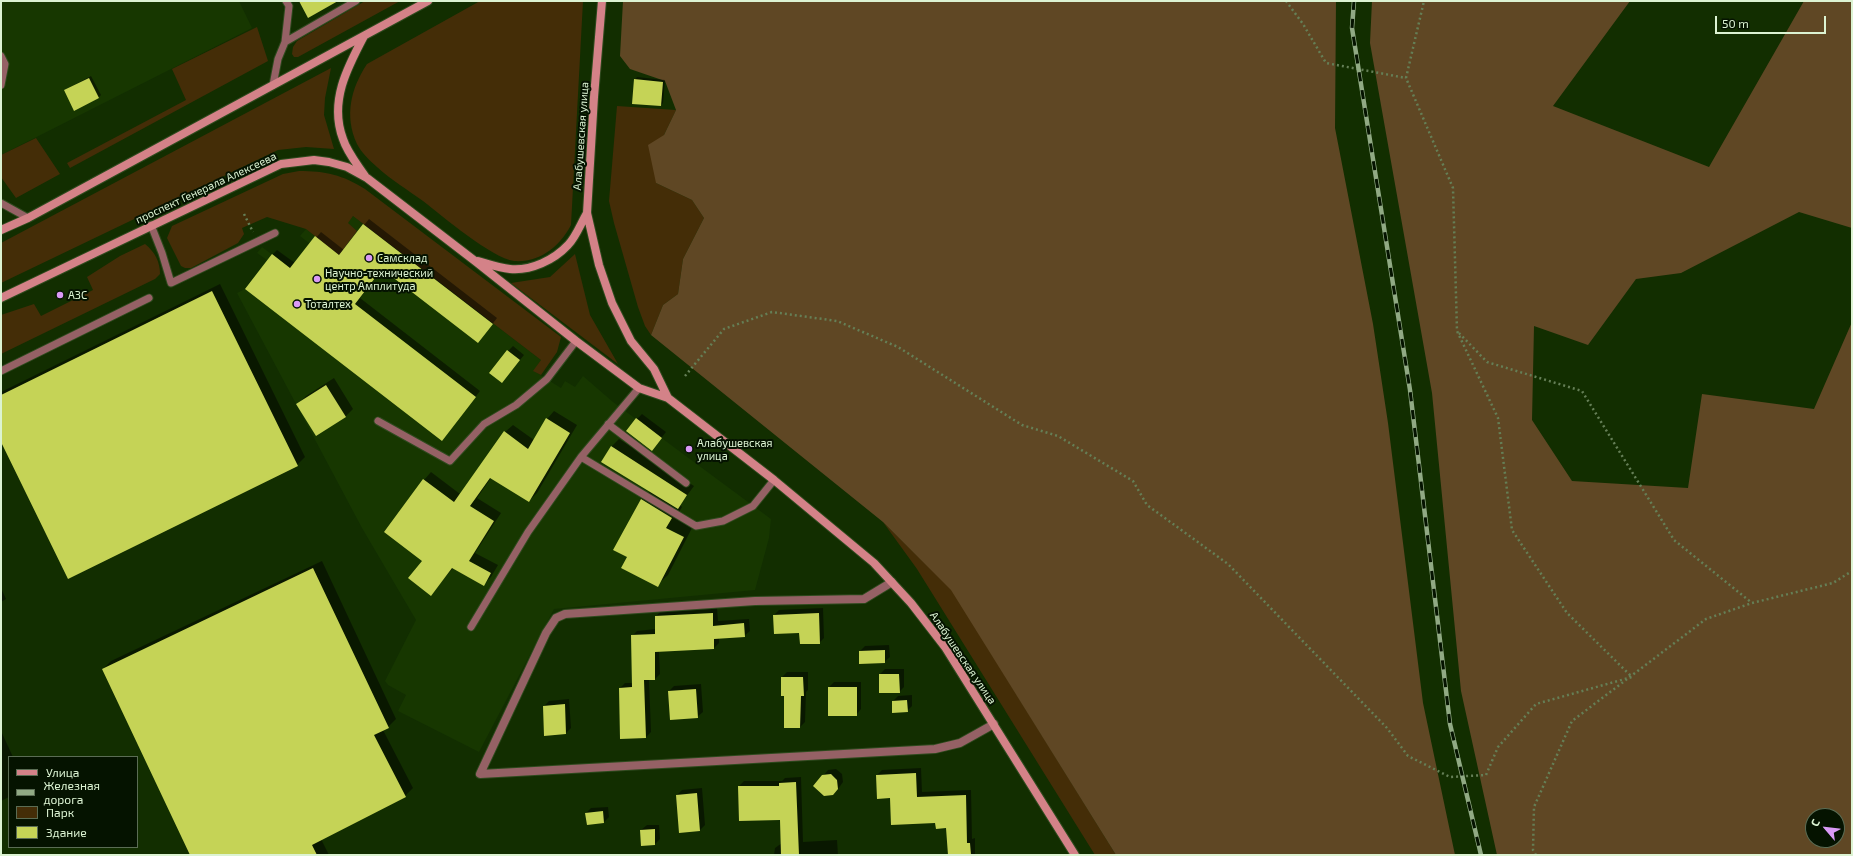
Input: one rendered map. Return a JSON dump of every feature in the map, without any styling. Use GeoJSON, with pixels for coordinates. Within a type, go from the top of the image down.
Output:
{"type":"FeatureCollection","features":[{"type":"Feature","properties":{"kind":"street"},"geometry":{"type":"LineString","coordinates":[[1,230],[28,218],[428,1]]}},
{"type":"Feature","properties":{"kind":"street","name":"Алабушевская улица"},"geometry":{"type":"LineString","coordinates":[[601,3],[587,213],[599,265],[612,303],[630,341],[654,369],[668,398]]}},
{"type":"Feature","properties":{"kind":"street"},"geometry":{"type":"LineString","coordinates":[[365,35],[349,64],[341,87],[338,103],[338,122],[343,139],[350,154],[367,178]]}},
{"type":"Feature","properties":{"kind":"street","name":"проспект Генерала Алексеева"},"geometry":{"type":"LineString","coordinates":[[1,298],[281,164],[306,161],[329,162],[347,167],[367,178],[475,261]]}},
{"type":"Feature","properties":{"kind":"street"},"geometry":{"type":"LineString","coordinates":[[475,261],[510,269],[525,269],[539,264],[556,256],[569,244],[587,213]]}},
{"type":"Feature","properties":{"kind":"street","name":"Алабушевская улица"},"geometry":{"type":"LineString","coordinates":[[475,261],[576,341],[639,388],[668,398],[774,480],[838,532],[892,582],[911,603],[945,647],[1074,855]]}},
{"type":"Feature","properties":{"kind":"street"},"geometry":{"type":"LineString","coordinates":[[892,582],[864,599],[755,601],[565,614],[556,618],[546,633],[480,774],[935,750],[971,738],[994,724]]}},
{"type":"Feature","properties":{"kind":"lane"},"geometry":{"type":"LineString","coordinates":[[273,85],[278,59],[285,42],[289,6],[286,1]]}},
{"type":"Feature","properties":{"kind":"lane"},"geometry":{"type":"LineString","coordinates":[[285,42],[356,1]]}},
{"type":"Feature","properties":{"kind":"lane"},"geometry":{"type":"LineString","coordinates":[[1,56],[5,64],[1,85]]}},
{"type":"Feature","properties":{"kind":"lane"},"geometry":{"type":"LineString","coordinates":[[1,203],[28,218]]}},
{"type":"Feature","properties":{"kind":"lane"},"geometry":{"type":"LineString","coordinates":[[151,225],[162,253],[171,283],[275,233]]}},
{"type":"Feature","properties":{"kind":"lane"},"geometry":{"type":"LineString","coordinates":[[1,371],[149,298]]}},
{"type":"Feature","properties":{"kind":"lane"},"geometry":{"type":"LineString","coordinates":[[378,421],[450,461],[484,424],[516,405],[547,379],[576,341]]}},
{"type":"Feature","properties":{"kind":"lane"},"geometry":{"type":"LineString","coordinates":[[470,627],[528,532],[581,457],[639,388]]}},
{"type":"Feature","properties":{"kind":"lane"},"geometry":{"type":"LineString","coordinates":[[608,424],[686,483]]}},
{"type":"Feature","properties":{"kind":"lane"},"geometry":{"type":"LineString","coordinates":[[581,457],[696,526],[723,521],[753,506],[774,480]]}},
{"type":"Feature","properties":{"kind":"path"},"geometry":{"type":"LineString","coordinates":[[1286,1],[1303,24],[1326,62],[1406,78]]}},
{"type":"Feature","properties":{"kind":"path"},"geometry":{"type":"LineString","coordinates":[[1424,1],[1406,78],[1453,188],[1456,331],[1498,418],[1512,530],[1567,613],[1632,677]]}},
{"type":"Feature","properties":{"kind":"path"},"geometry":{"type":"LineString","coordinates":[[244,214],[258,242]]}},
{"type":"Feature","properties":{"kind":"path"},"geometry":{"type":"LineString","coordinates":[[685,376],[724,329],[772,312],[837,321],[898,347],[1022,424],[1058,436],[1133,481],[1147,505],[1228,564],[1387,728],[1408,756],[1450,777],[1486,775],[1498,747],[1536,704],[1632,677]]}},
{"type":"Feature","properties":{"kind":"path"},"geometry":{"type":"LineString","coordinates":[[1456,331],[1487,362],[1582,391],[1674,540],[1752,603]]}},
{"type":"Feature","properties":{"kind":"path"},"geometry":{"type":"LineString","coordinates":[[1536,855],[1533,850],[1534,807],[1572,721],[1632,677],[1706,619],[1752,603],[1833,583],[1852,571]]}},
{"type":"Feature","properties":{"kind":"shaded area"},"geometry":{"type":"Polygon","coordinates":[[[1,1],[239,1],[252,28],[1,155],[1,1]]]}},
{"type":"Feature","properties":{"kind":"shaded area"},"geometry":{"type":"Polygon","coordinates":[[[623,1],[1336,1],[1335,128],[1373,324],[1388,423],[1423,703],[1455,855],[1116,855],[951,590],[883,522],[651,335],[663,305],[678,294],[683,259],[704,218],[692,200],[656,183],[648,145],[664,135],[676,110],[665,81],[630,69],[620,56],[623,1]]]}},
{"type":"Feature","properties":{"kind":"shaded area"},"geometry":{"type":"Polygon","coordinates":[[[1372,1],[1630,1],[1553,106],[1709,167],[1804,1],[1852,1],[1852,228],[1799,212],[1681,273],[1636,279],[1588,345],[1534,326],[1532,420],[1572,481],[1688,488],[1702,394],[1814,409],[1852,322],[1852,855],[1497,855],[1461,691],[1432,393],[1370,43],[1372,1]]]}},
{"type":"Feature","properties":{"kind":"shaded area"},"geometry":{"type":"Polygon","coordinates":[[[353,216],[541,360],[534,371],[561,388],[565,381],[575,387],[583,376],[613,402],[771,519],[769,538],[755,590],[554,609],[479,752],[398,711],[406,695],[388,685],[385,681],[416,620],[362,528],[237,293],[245,289],[267,260],[257,253],[262,247],[294,271],[298,266],[294,263],[306,248],[310,251],[314,247],[300,236],[306,229],[339,255],[357,231],[347,223],[353,216]]]}},
{"type":"Feature","properties":{"kind":"green space"},"geometry":{"type":"Polygon","coordinates":[[[365,1],[400,1],[298,57],[294,57],[292,54],[293,47],[297,41],[365,1]]]}},
{"type":"Feature","properties":{"kind":"green space"},"geometry":{"type":"Polygon","coordinates":[[[480,1],[583,1],[571,225],[561,240],[548,252],[541,256],[523,261],[514,261],[505,258],[481,245],[388,176],[371,162],[361,150],[353,134],[351,123],[350,113],[353,92],[361,73],[367,64],[480,1]]]}},
{"type":"Feature","properties":{"kind":"green space"},"geometry":{"type":"Polygon","coordinates":[[[257,27],[268,61],[70,168],[67,163],[186,100],[172,69],[257,27]]]}},
{"type":"Feature","properties":{"kind":"green space"},"geometry":{"type":"Polygon","coordinates":[[[331,68],[325,98],[324,115],[334,149],[306,147],[278,150],[1,283],[1,243],[331,68]]]}},
{"type":"Feature","properties":{"kind":"green space"},"geometry":{"type":"Polygon","coordinates":[[[617,106],[676,110],[664,135],[656,183],[692,200],[704,218],[683,259],[678,294],[663,305],[651,335],[645,326],[638,307],[609,201],[617,106]]]}},
{"type":"Feature","properties":{"kind":"green space"},"geometry":{"type":"Polygon","coordinates":[[[36,138],[60,174],[16,198],[1,177],[1,155],[36,138]]]}},
{"type":"Feature","properties":{"kind":"green space"},"geometry":{"type":"Polygon","coordinates":[[[299,171],[334,175],[349,180],[365,189],[561,337],[557,352],[541,375],[533,371],[541,360],[353,216],[348,223],[357,231],[339,255],[306,229],[267,217],[242,228],[244,234],[238,243],[191,268],[181,266],[167,238],[172,226],[283,174],[299,171]]]}},
{"type":"Feature","properties":{"kind":"green space"},"geometry":{"type":"Polygon","coordinates":[[[145,244],[152,250],[158,261],[160,274],[155,279],[1,354],[1,315],[34,304],[41,316],[93,290],[87,277],[120,256],[145,244]]]}},
{"type":"Feature","properties":{"kind":"green space"},"geometry":{"type":"Polygon","coordinates":[[[575,254],[590,315],[618,364],[511,283],[550,277],[575,254]]]}},
{"type":"Feature","properties":{"kind":"green space"},"geometry":{"type":"Polygon","coordinates":[[[883,522],[952,590],[1116,855],[1095,855],[917,569],[883,522]]]}},
{"type":"Feature","properties":{"kind":"building"},"geometry":{"type":"Polygon","coordinates":[[[299,1],[338,1],[308,18],[299,1]]]}},
{"type":"Feature","properties":{"kind":"building"},"geometry":{"type":"Polygon","coordinates":[[[89,78],[99,98],[74,111],[64,90],[89,78]]]}},
{"type":"Feature","properties":{"kind":"building"},"geometry":{"type":"Polygon","coordinates":[[[634,79],[663,82],[661,106],[632,104],[634,79]]]}},
{"type":"Feature","properties":{"kind":"building"},"geometry":{"type":"Polygon","coordinates":[[[363,224],[493,324],[478,343],[382,269],[355,304],[476,397],[442,441],[245,289],[272,254],[290,268],[315,236],[339,255],[363,224]]]}},
{"type":"Feature","properties":{"kind":"building"},"geometry":{"type":"Polygon","coordinates":[[[212,291],[298,466],[68,579],[1,442],[1,395],[212,291]]]}},
{"type":"Feature","properties":{"kind":"building"},"geometry":{"type":"Polygon","coordinates":[[[507,350],[520,360],[502,383],[489,373],[507,350]]]}},
{"type":"Feature","properties":{"kind":"building"},"geometry":{"type":"Polygon","coordinates":[[[326,385],[346,417],[316,436],[296,404],[326,385]]]}},
{"type":"Feature","properties":{"kind":"building"},"geometry":{"type":"Polygon","coordinates":[[[546,418],[570,433],[529,502],[490,478],[470,506],[494,521],[469,561],[491,573],[484,586],[452,568],[431,596],[408,578],[422,561],[384,532],[423,479],[454,502],[504,431],[528,449],[546,418]]]}},
{"type":"Feature","properties":{"kind":"building"},"geometry":{"type":"Polygon","coordinates":[[[636,418],[662,438],[652,451],[626,431],[636,418]]]}},
{"type":"Feature","properties":{"kind":"building"},"geometry":{"type":"Polygon","coordinates":[[[611,446],[687,495],[678,509],[601,462],[611,446]]]}},
{"type":"Feature","properties":{"kind":"building"},"geometry":{"type":"Polygon","coordinates":[[[641,499],[672,518],[666,528],[684,537],[658,587],[621,568],[627,557],[613,550],[641,499]]]}},
{"type":"Feature","properties":{"kind":"building"},"geometry":{"type":"Polygon","coordinates":[[[313,568],[389,728],[374,735],[406,797],[312,845],[317,855],[190,855],[102,669],[313,568]]]}},
{"type":"Feature","properties":{"kind":"building"},"geometry":{"type":"Polygon","coordinates":[[[713,613],[713,626],[744,623],[745,637],[714,639],[714,649],[655,652],[655,680],[644,680],[646,738],[620,739],[619,688],[632,687],[631,635],[655,634],[655,616],[713,613]]]}},
{"type":"Feature","properties":{"kind":"building"},"geometry":{"type":"Polygon","coordinates":[[[819,613],[820,644],[800,644],[799,633],[774,634],[773,615],[819,613]]]}},
{"type":"Feature","properties":{"kind":"building"},"geometry":{"type":"Polygon","coordinates":[[[885,650],[885,663],[859,664],[859,651],[885,650]]]}},
{"type":"Feature","properties":{"kind":"building"},"geometry":{"type":"Polygon","coordinates":[[[879,674],[899,674],[900,693],[879,693],[879,674]]]}},
{"type":"Feature","properties":{"kind":"building"},"geometry":{"type":"Polygon","coordinates":[[[781,677],[803,677],[804,696],[801,696],[800,728],[784,728],[784,696],[781,696],[781,677]]]}},
{"type":"Feature","properties":{"kind":"building"},"geometry":{"type":"Polygon","coordinates":[[[828,687],[857,687],[857,716],[828,716],[828,687]]]}},
{"type":"Feature","properties":{"kind":"building"},"geometry":{"type":"Polygon","coordinates":[[[696,689],[698,718],[670,720],[668,691],[696,689]]]}},
{"type":"Feature","properties":{"kind":"building"},"geometry":{"type":"Polygon","coordinates":[[[907,700],[908,712],[892,713],[892,701],[907,700]]]}},
{"type":"Feature","properties":{"kind":"building"},"geometry":{"type":"Polygon","coordinates":[[[565,704],[566,734],[544,736],[543,706],[565,704]]]}},
{"type":"Feature","properties":{"kind":"building"},"geometry":{"type":"Polygon","coordinates":[[[916,773],[917,797],[966,795],[967,843],[970,843],[971,855],[948,855],[946,828],[936,829],[935,823],[891,825],[890,798],[877,799],[876,775],[916,773]]]}},
{"type":"Feature","properties":{"kind":"building"},"geometry":{"type":"Polygon","coordinates":[[[831,774],[837,780],[838,789],[833,795],[824,796],[813,786],[822,775],[831,774]]]}},
{"type":"Feature","properties":{"kind":"building"},"geometry":{"type":"Polygon","coordinates":[[[796,782],[799,855],[781,855],[780,820],[739,821],[738,786],[779,786],[779,783],[796,782]]]}},
{"type":"Feature","properties":{"kind":"building"},"geometry":{"type":"Polygon","coordinates":[[[697,793],[700,831],[679,833],[676,795],[697,793]]]}},
{"type":"Feature","properties":{"kind":"building"},"geometry":{"type":"Polygon","coordinates":[[[603,811],[604,823],[587,825],[585,813],[603,811]]]}},
{"type":"Feature","properties":{"kind":"building"},"geometry":{"type":"Polygon","coordinates":[[[655,829],[655,845],[641,846],[640,830],[655,829]]]}},
{"type":"Feature","properties":{"kind":"railway"},"geometry":{"type":"LineString","coordinates":[[1354,1],[1352,28],[1410,390],[1450,724],[1481,855]]}},
{"type":"Feature","properties":{"kind":"place","name":"Самсклад"},"geometry":{"type":"Point","coordinates":[369,258]}},
{"type":"Feature","properties":{"kind":"place","name":"Научно-технический центр Амплитуда"},"geometry":{"type":"Point","coordinates":[317,279]}},
{"type":"Feature","properties":{"kind":"place","name":"АЗС"},"geometry":{"type":"Point","coordinates":[60,295]}},
{"type":"Feature","properties":{"kind":"place","name":"Тоталтех"},"geometry":{"type":"Point","coordinates":[297,304]}},
{"type":"Feature","properties":{"kind":"place","name":"Алабушевская улица"},"geometry":{"type":"Point","coordinates":[689,449]}}]}
